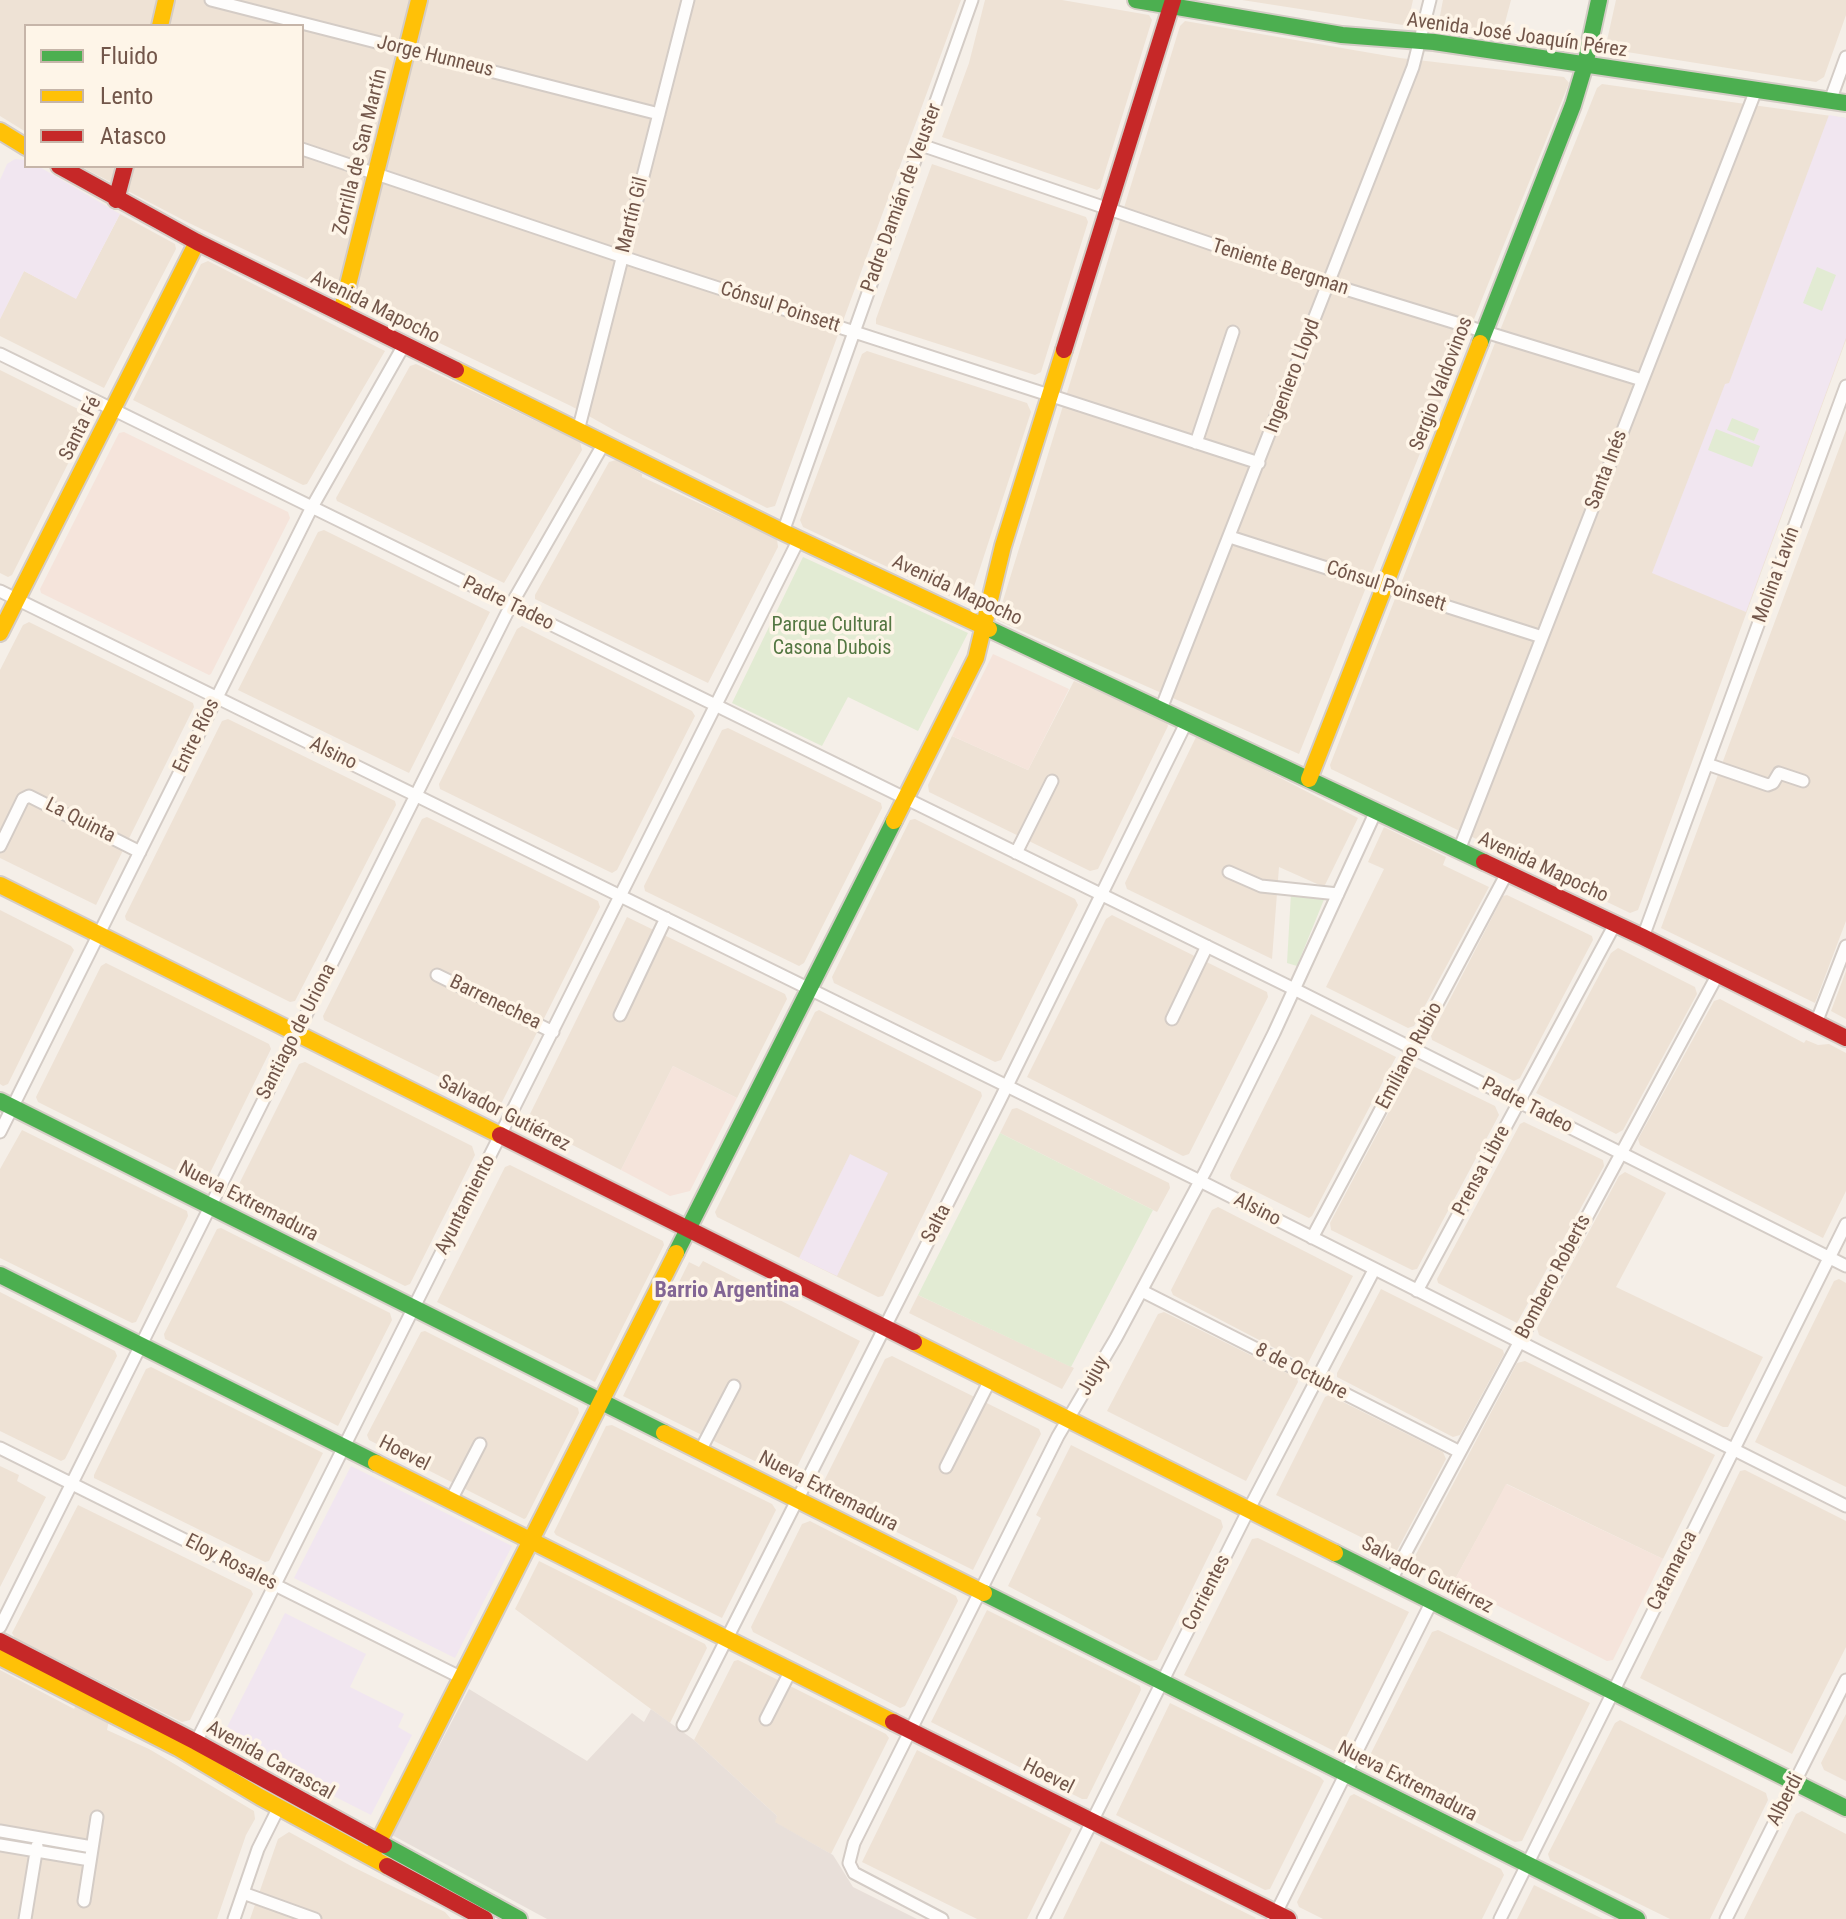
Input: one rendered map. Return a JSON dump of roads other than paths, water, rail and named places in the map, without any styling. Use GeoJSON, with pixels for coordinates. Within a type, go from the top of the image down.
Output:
{"type":"FeatureCollection","features":[{"type":"Feature","properties":{"kind":"main road"},"geometry":{"type":"LineString","coordinates":[[160,24],[166,0]]}},
{"type":"Feature","properties":{"kind":"main road","name":"Zorrilla de San Martín"},"geometry":{"type":"LineString","coordinates":[[341,313],[419,0]]}},
{"type":"Feature","properties":{"kind":"main road","name":"Avenida José Joaquín Pérez"},"geometry":{"type":"LineString","coordinates":[[1136,0],[1172,3],[1342,35],[1421,41],[1838,102]]}},
{"type":"Feature","properties":{"kind":"main road","name":"Sergio Valdovinos"},"geometry":{"type":"LineString","coordinates":[[1309,779],[1563,131],[1585,65],[1599,0]]}},
{"type":"Feature","properties":{"kind":"main road"},"geometry":{"type":"LineString","coordinates":[[374,1851],[976,658],[1003,546],[1172,3]]}},
{"type":"Feature","properties":{"kind":"main road"},"geometry":{"type":"LineString","coordinates":[[2,136],[24,146]]}},
{"type":"Feature","properties":{"kind":"main road","name":"Avenida Mapocho"},"geometry":{"type":"LineString","coordinates":[[62,168],[197,242],[783,532],[1643,937],[1846,1038]]}},
{"type":"Feature","properties":{"kind":"main road"},"geometry":{"type":"LineString","coordinates":[[116,200],[124,168]]}},
{"type":"Feature","properties":{"kind":"main road","name":"Santa Fé"},"geometry":{"type":"LineString","coordinates":[[0,633],[197,242]]}},
{"type":"Feature","properties":{"kind":"main road","name":"Salvador Gutiérrez"},"geometry":{"type":"LineString","coordinates":[[0,885],[1846,1808]]}},
{"type":"Feature","properties":{"kind":"main road","name":"Nueva Extremadura"},"geometry":{"type":"LineString","coordinates":[[6,1104],[1637,1919]]}},
{"type":"Feature","properties":{"kind":"main road","name":"Hoevel"},"geometry":{"type":"LineString","coordinates":[[0,1275],[910,1729],[1279,1917]]}},
{"type":"Feature","properties":{"kind":"main road","name":"Avenida Carrascal"},"geometry":{"type":"LineString","coordinates":[[0,1641],[196,1742],[374,1851],[460,1912],[485,1919]]}},
{"type":"Feature","properties":{"kind":"main road","name":"Avenida Carrascal"},"geometry":{"type":"LineString","coordinates":[[0,1657],[178,1748],[279,1807],[519,1919]]}},
{"type":"Feature","properties":{"kind":"street","name":"Jorge Hunneus"},"geometry":{"type":"LineString","coordinates":[[211,0],[659,114]]}},
{"type":"Feature","properties":{"kind":"street","name":"Martín Gil"},"geometry":{"type":"LineString","coordinates":[[578,431],[688,0]]}},
{"type":"Feature","properties":{"kind":"street","name":"Padre Damián de Veuster"},"geometry":{"type":"LineString","coordinates":[[783,532],[972,0]]}},
{"type":"Feature","properties":{"kind":"street","name":"Ingeniero Lloyd"},"geometry":{"type":"LineString","coordinates":[[1161,709],[1413,67],[1430,0]]}},
{"type":"Feature","properties":{"kind":"street"},"geometry":{"type":"LineString","coordinates":[[1838,102],[1846,57]]}},
{"type":"Feature","properties":{"kind":"street","name":"Santa Inés"},"geometry":{"type":"LineString","coordinates":[[1459,850],[1756,90]]}},
{"type":"Feature","properties":{"kind":"street","name":"Teniente Bergman"},"geometry":{"type":"LineString","coordinates":[[921,145],[1329,284],[1642,380]]}},
{"type":"Feature","properties":{"kind":"street","name":"Cónsul Poinsett"},"geometry":{"type":"LineString","coordinates":[[304,150],[623,257],[1259,463]]}},
{"type":"Feature","properties":{"kind":"street"},"geometry":{"type":"LineString","coordinates":[[1196,443],[1233,332]]}},
{"type":"Feature","properties":{"kind":"street","name":"Entre Ríos"},"geometry":{"type":"LineString","coordinates":[[0,1132],[6,1104],[99,934],[312,507],[404,345]]}},
{"type":"Feature","properties":{"kind":"street","name":"Padre Tadeo"},"geometry":{"type":"LineString","coordinates":[[0,354],[1207,946],[1846,1266]]}},
{"type":"Feature","properties":{"kind":"street","name":"Molina Lavín"},"geometry":{"type":"LineString","coordinates":[[1643,937],[1846,386]]}},
{"type":"Feature","properties":{"kind":"street","name":"Santiago de Uriona"},"geometry":{"type":"LineString","coordinates":[[0,1627],[511,605],[604,443]]}},
{"type":"Feature","properties":{"kind":"street","name":"Cónsul Poinsett"},"geometry":{"type":"LineString","coordinates":[[1230,537],[1542,637]]}},
{"type":"Feature","properties":{"kind":"street","name":"Ayuntamiento"},"geometry":{"type":"LineString","coordinates":[[196,1742],[799,539]]}},
{"type":"Feature","properties":{"kind":"street","name":"Alsino"},"geometry":{"type":"LineString","coordinates":[[0,591],[1200,1181],[1846,1506]]}},
{"type":"Feature","properties":{"kind":"street","name":"Salta"},"geometry":{"type":"LineString","coordinates":[[683,1725],[1007,1086],[1187,721]]}},
{"type":"Feature","properties":{"kind":"street"},"geometry":{"type":"LineString","coordinates":[[1707,764],[1768,785],[1779,773],[1803,781]]}},
{"type":"Feature","properties":{"kind":"street"},"geometry":{"type":"LineString","coordinates":[[1016,853],[1052,781]]}},
{"type":"Feature","properties":{"kind":"street","name":"La Quinta"},"geometry":{"type":"LineString","coordinates":[[0,846],[23,799],[29,796],[140,852]]}},
{"type":"Feature","properties":{"kind":"street","name":"Jujuy"},"geometry":{"type":"LineString","coordinates":[[942,1919],[859,1877],[850,1868],[849,1858],[854,1843],[1069,1419],[1200,1181],[1274,1033],[1376,811]]}},
{"type":"Feature","properties":{"kind":"street"},"geometry":{"type":"LineString","coordinates":[[1229,872],[1261,886],[1338,894]]}},
{"type":"Feature","properties":{"kind":"street","name":"Emiliano Rubio"},"geometry":{"type":"LineString","coordinates":[[1312,1238],[1507,873]]}},
{"type":"Feature","properties":{"kind":"street"},"geometry":{"type":"LineString","coordinates":[[620,1015],[666,918]]}},
{"type":"Feature","properties":{"kind":"street","name":"Prensa Libre"},"geometry":{"type":"LineString","coordinates":[[1417,1291],[1615,924]]}},
{"type":"Feature","properties":{"kind":"street"},"geometry":{"type":"LineString","coordinates":[[1172,1019],[1207,946]]}},
{"type":"Feature","properties":{"kind":"street"},"geometry":{"type":"LineString","coordinates":[[1816,1023],[1846,946]]}},
{"type":"Feature","properties":{"kind":"street","name":"Bombero Roberts"},"geometry":{"type":"LineString","coordinates":[[1391,1580],[1718,974]]}},
{"type":"Feature","properties":{"kind":"street","name":"Barrenechea"},"geometry":{"type":"LineString","coordinates":[[437,975],[553,1032]]}},
{"type":"Feature","properties":{"kind":"street","name":"Catamarca"},"geometry":{"type":"LineString","coordinates":[[1500,1919],[1846,1224]]}},
{"type":"Feature","properties":{"kind":"street","name":"Corrientes"},"geometry":{"type":"LineString","coordinates":[[1043,1919],[1249,1509],[1374,1270]]}},
{"type":"Feature","properties":{"kind":"street","name":"8 de Octubre"},"geometry":{"type":"LineString","coordinates":[[1142,1291],[1460,1452]]}},
{"type":"Feature","properties":{"kind":"street"},"geometry":{"type":"LineString","coordinates":[[946,1467],[990,1380]]}},
{"type":"Feature","properties":{"kind":"street"},"geometry":{"type":"LineString","coordinates":[[700,1451],[734,1386]]}},
{"type":"Feature","properties":{"kind":"street"},"geometry":{"type":"LineString","coordinates":[[451,1500],[480,1444]]}},
{"type":"Feature","properties":{"kind":"street","name":"Eloy Rosales"},"geometry":{"type":"LineString","coordinates":[[0,1448],[462,1678]]}},
{"type":"Feature","properties":{"kind":"street"},"geometry":{"type":"LineString","coordinates":[[1279,1917],[1345,1773],[1432,1601]]}},
{"type":"Feature","properties":{"kind":"street"},"geometry":{"type":"LineString","coordinates":[[766,1719],[791,1670]]}},
{"type":"Feature","properties":{"kind":"street","name":"Alberdi"},"geometry":{"type":"LineString","coordinates":[[1726,1919],[1846,1680]]}},
{"type":"Feature","properties":{"kind":"street"},"geometry":{"type":"LineString","coordinates":[[234,1919],[262,1841],[279,1807]]}},
{"type":"Feature","properties":{"kind":"street"},"geometry":{"type":"LineString","coordinates":[[84,1901],[97,1817]]}},
{"type":"Feature","properties":{"kind":"street"},"geometry":{"type":"LineString","coordinates":[[0,1831],[92,1847]]}},
{"type":"Feature","properties":{"kind":"street"},"geometry":{"type":"LineString","coordinates":[[25,1919],[38,1838]]}},
{"type":"Feature","properties":{"kind":"street"},"geometry":{"type":"LineString","coordinates":[[0,1845],[90,1860]]}},
{"type":"Feature","properties":{"kind":"street"},"geometry":{"type":"LineString","coordinates":[[243,1893],[315,1919]]}},
{"type":"Feature","properties":{"kind":"district","name":"Barrio Argentina"},"geometry":{"type":"Point","coordinates":[727,1291]}},
{"type":"Feature","properties":{"kind":"park label","name":"Parque Cultural Casona Dubois"},"geometry":{"type":"Point","coordinates":[832,638]}}]}
